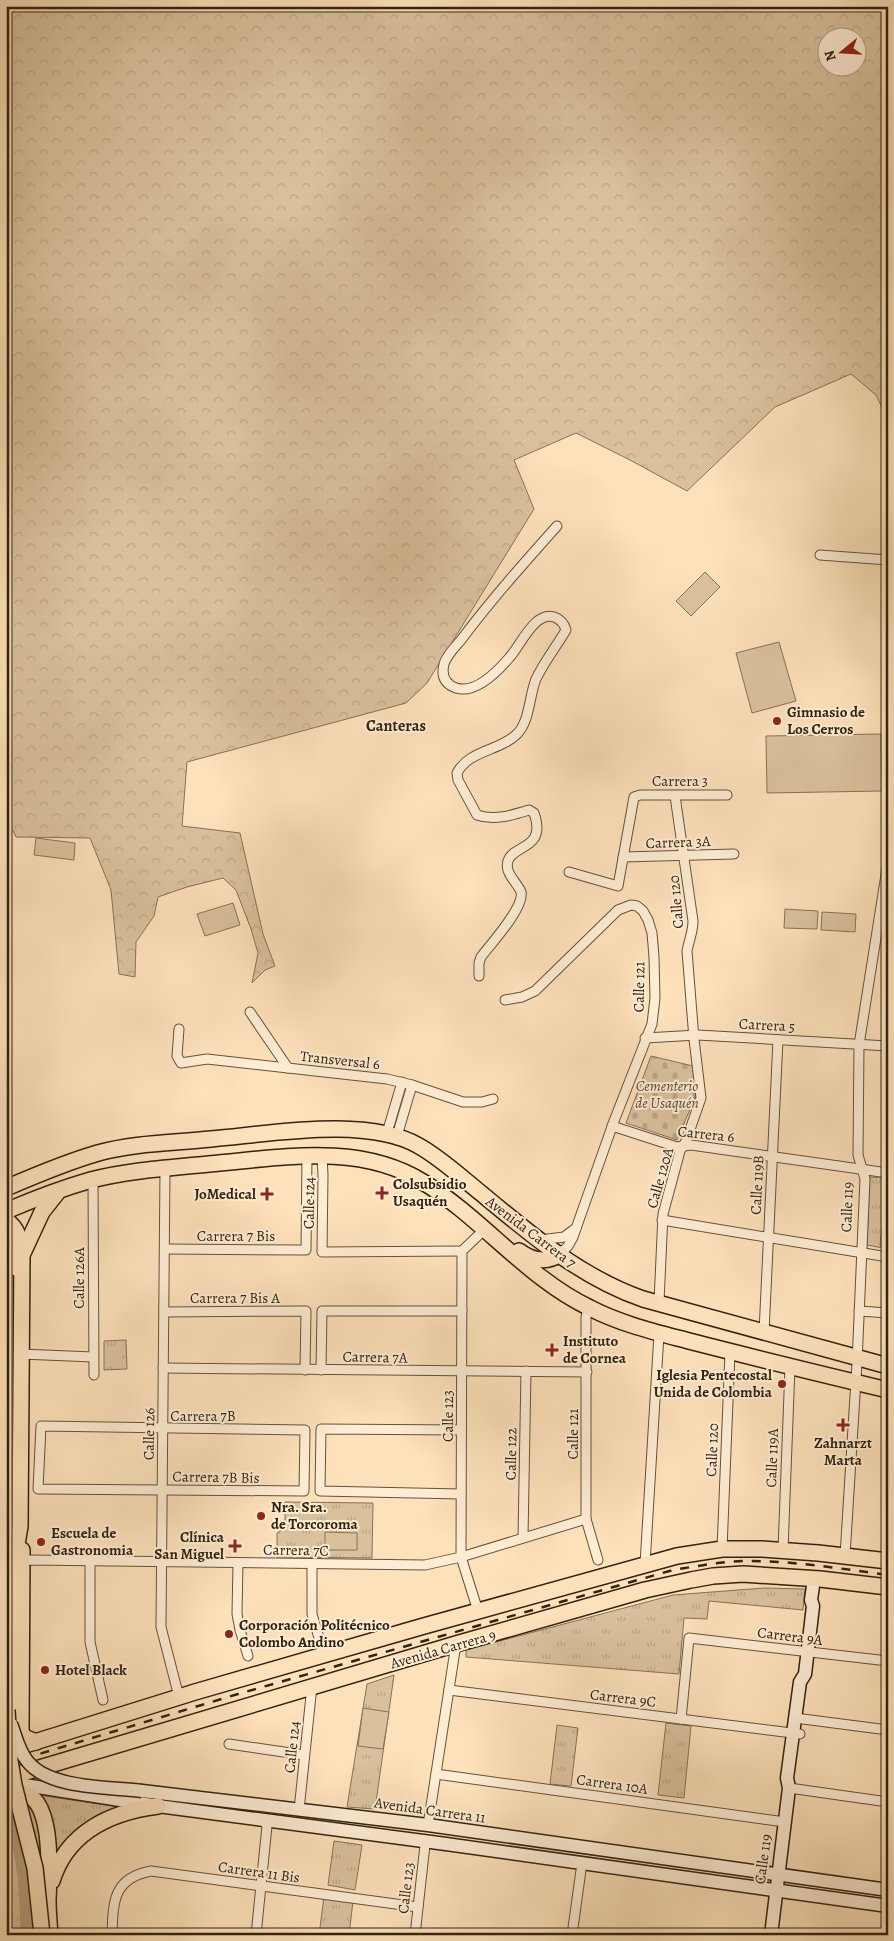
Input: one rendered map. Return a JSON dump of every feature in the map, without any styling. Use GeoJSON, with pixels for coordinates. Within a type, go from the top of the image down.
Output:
{"type":"FeatureCollection","features":[{"type":"Feature","properties":{"kind":"main road","name":"Avenida Carrera 7"},"geometry":{"type":"LineString","coordinates":[[6,1188],[79,1159],[123,1147],[323,1130],[392,1135],[418,1146],[439,1159],[540,1240],[575,1266],[611,1287],[888,1366]]}},
{"type":"Feature","properties":{"kind":"main road","name":"Avenida Carrera 7"},"geometry":{"type":"LineString","coordinates":[[6,1210],[93,1180],[165,1169],[315,1156],[368,1160],[399,1170],[423,1181],[533,1270],[588,1308],[659,1334],[888,1390]]}},
{"type":"Feature","properties":{"kind":"main road"},"geometry":{"type":"LineString","coordinates":[[22,1254],[42,1212],[59,1191]]}},
{"type":"Feature","properties":{"kind":"main road"},"geometry":{"type":"LineString","coordinates":[[466,1215],[493,1231],[528,1258],[542,1260],[560,1254]]}},
{"type":"Feature","properties":{"kind":"main road"},"geometry":{"type":"LineString","coordinates":[[6,1220],[16,1230],[20,1239],[22,1254],[20,1526],[23,1561],[21,1731],[24,1737],[36,1742]]}},
{"type":"Feature","properties":{"kind":"main road"},"geometry":{"type":"LineString","coordinates":[[6,1248],[15,1256],[16,1308],[21,1336]]}},
{"type":"Feature","properties":{"kind":"main road"},"geometry":{"type":"LineString","coordinates":[[20,1526],[11,1581],[7,1710],[8,1744],[14,1785],[35,1868],[42,1935]]}},
{"type":"Feature","properties":{"kind":"main road","name":"Avenida Carrera 9"},"geometry":{"type":"LineString","coordinates":[[6,1751],[324,1655],[677,1556],[722,1549],[783,1550],[888,1562]]}},
{"type":"Feature","properties":{"kind":"main road","name":"Avenida Carrera 9"},"geometry":{"type":"LineString","coordinates":[[6,1780],[312,1686],[645,1590],[698,1578],[743,1574],[817,1579],[888,1587]]}},
{"type":"Feature","properties":{"kind":"main road","name":"Calle 119"},"geometry":{"type":"LineString","coordinates":[[771,1935],[789,1788],[787,1778],[797,1734],[800,1682],[805,1674],[813,1606],[811,1600],[817,1579]]}},
{"type":"Feature","properties":{"kind":"main road","name":"Avenida Carrera 11"},"geometry":{"type":"LineString","coordinates":[[7,1710],[23,1754],[28,1762],[41,1774],[62,1782],[428,1825],[888,1890]]}},
{"type":"Feature","properties":{"kind":"main road","name":"Avenida Carrera 11"},"geometry":{"type":"LineString","coordinates":[[6,1780],[158,1806],[268,1822],[582,1863],[888,1906]]}},
{"type":"Feature","properties":{"kind":"main road"},"geometry":{"type":"LineString","coordinates":[[6,1796],[18,1793],[26,1795],[36,1801],[43,1813],[48,1833],[50,1935]]}},
{"type":"Feature","properties":{"kind":"main road"},"geometry":{"type":"LineString","coordinates":[[49,1892],[58,1867],[66,1854],[87,1832],[113,1816],[127,1811],[158,1806]]}},
{"type":"Feature","properties":{"kind":"street"},"geometry":{"type":"LineString","coordinates":[[479,976],[478,964],[481,957],[516,910],[521,899],[520,892],[508,869],[507,863],[510,857],[527,846],[532,840],[538,824],[534,813],[530,810],[494,818],[477,815],[458,780],[457,773],[470,759],[479,753],[501,746],[518,733],[523,724],[536,681],[549,655],[566,630],[563,622],[554,617],[546,616],[540,619],[528,631],[509,658],[477,687],[462,690],[448,685],[443,677],[444,662],[489,604],[557,526]]}},
{"type":"Feature","properties":{"kind":"street"},"geometry":{"type":"LineString","coordinates":[[820,555],[888,560]]}},
{"type":"Feature","properties":{"kind":"street","name":"Carrera 3"},"geometry":{"type":"LineString","coordinates":[[623,858],[634,797],[640,795],[727,795]]}},
{"type":"Feature","properties":{"kind":"street","name":"Calle 120"},"geometry":{"type":"LineString","coordinates":[[675,796],[693,921],[693,932],[688,942],[687,952],[694,1035]]}},
{"type":"Feature","properties":{"kind":"street","name":"Carrera 3A"},"geometry":{"type":"LineString","coordinates":[[623,858],[734,854]]}},
{"type":"Feature","properties":{"kind":"street"},"geometry":{"type":"LineString","coordinates":[[569,872],[618,886],[623,858]]}},
{"type":"Feature","properties":{"kind":"street","name":"Calle 119"},"geometry":{"type":"LineString","coordinates":[[845,1556],[856,1382],[865,1179],[858,1155],[859,1045],[888,862]]}},
{"type":"Feature","properties":{"kind":"street","name":"Calle 121"},"geometry":{"type":"LineString","coordinates":[[505,1000],[522,997],[535,991],[618,910],[631,905],[637,906],[643,911],[652,933],[654,957],[655,998],[652,1024],[612,1126],[576,1227],[568,1246],[560,1254]]}},
{"type":"Feature","properties":{"kind":"street"},"geometry":{"type":"LineString","coordinates":[[250,1012],[288,1068]]}},
{"type":"Feature","properties":{"kind":"street","name":"Transversal 6"},"geometry":{"type":"LineString","coordinates":[[179,1029],[177,1056],[181,1063],[207,1060],[370,1076],[402,1082],[463,1102],[482,1102],[493,1099]]}},
{"type":"Feature","properties":{"kind":"street","name":"Carrera 5"},"geometry":{"type":"LineString","coordinates":[[645,1038],[694,1035],[888,1046]]}},
{"type":"Feature","properties":{"kind":"street","name":"Calle 120A"},"geometry":{"type":"LineString","coordinates":[[659,1302],[662,1220],[680,1151],[684,1145],[701,1098],[694,1035]]}},
{"type":"Feature","properties":{"kind":"street","name":"Calle 119B"},"geometry":{"type":"LineString","coordinates":[[764,1332],[778,1040]]}},
{"type":"Feature","properties":{"kind":"street"},"geometry":{"type":"LineString","coordinates":[[392,1135],[402,1082]]}},
{"type":"Feature","properties":{"kind":"street"},"geometry":{"type":"LineString","coordinates":[[392,1135],[412,1085]]}},
{"type":"Feature","properties":{"kind":"street","name":"Carrera 6"},"geometry":{"type":"LineString","coordinates":[[612,1126],[677,1147],[691,1144],[888,1173]]}},
{"type":"Feature","properties":{"kind":"street","name":"Calle 124"},"geometry":{"type":"LineString","coordinates":[[306,1250],[315,1156]]}},
{"type":"Feature","properties":{"kind":"street","name":"Calle 124"},"geometry":{"type":"LineString","coordinates":[[315,1156],[324,1175],[322,1252],[462,1251]]}},
{"type":"Feature","properties":{"kind":"street","name":"Calle 126"},"geometry":{"type":"LineString","coordinates":[[165,1169],[161,1627],[180,1697]]}},
{"type":"Feature","properties":{"kind":"street","name":"Calle 126A"},"geometry":{"type":"LineString","coordinates":[[93,1180],[94,1375]]}},
{"type":"Feature","properties":{"kind":"street"},"geometry":{"type":"LineString","coordinates":[[662,1220],[888,1257]]}},
{"type":"Feature","properties":{"kind":"street"},"geometry":{"type":"LineString","coordinates":[[540,1240],[564,1237],[576,1227]]}},
{"type":"Feature","properties":{"kind":"street"},"geometry":{"type":"LineString","coordinates":[[462,1251],[484,1229]]}},
{"type":"Feature","properties":{"kind":"street","name":"Carrera 7 Bis"},"geometry":{"type":"LineString","coordinates":[[165,1249],[306,1250]]}},
{"type":"Feature","properties":{"kind":"street","name":"Calle 123"},"geometry":{"type":"LineString","coordinates":[[462,1251],[461,1557],[478,1611]]}},
{"type":"Feature","properties":{"kind":"street","name":"Calle 121"},"geometry":{"type":"LineString","coordinates":[[588,1308],[586,1519],[598,1560]]}},
{"type":"Feature","properties":{"kind":"street","name":"Carrera 7 Bis A"},"geometry":{"type":"LineString","coordinates":[[164,1312],[306,1311],[305,1370]]}},
{"type":"Feature","properties":{"kind":"street"},"geometry":{"type":"LineString","coordinates":[[321,1370],[322,1311],[462,1311]]}},
{"type":"Feature","properties":{"kind":"street"},"geometry":{"type":"LineString","coordinates":[[859,1311],[888,1313]]}},
{"type":"Feature","properties":{"kind":"street"},"geometry":{"type":"LineString","coordinates":[[645,1564],[659,1334]]}},
{"type":"Feature","properties":{"kind":"street","name":"Calle 120"},"geometry":{"type":"LineString","coordinates":[[722,1549],[730,1352]]}},
{"type":"Feature","properties":{"kind":"street"},"geometry":{"type":"LineString","coordinates":[[22,1354],[93,1357]]}},
{"type":"Feature","properties":{"kind":"street","name":"Calle 119A"},"geometry":{"type":"LineString","coordinates":[[783,1550],[790,1367]]}},
{"type":"Feature","properties":{"kind":"street","name":"Carrera 7A"},"geometry":{"type":"LineString","coordinates":[[163,1368],[587,1372]]}},
{"type":"Feature","properties":{"kind":"street","name":"Calle 122"},"geometry":{"type":"LineString","coordinates":[[524,1538],[526,1371]]}},
{"type":"Feature","properties":{"kind":"street","name":"Carrera 7B"},"geometry":{"type":"LineString","coordinates":[[38,1489],[40,1426],[305,1430],[304,1491]]}},
{"type":"Feature","properties":{"kind":"street"},"geometry":{"type":"LineString","coordinates":[[461,1430],[321,1429],[320,1491],[461,1494]]}},
{"type":"Feature","properties":{"kind":"street","name":"Carrera 7B Bis"},"geometry":{"type":"LineString","coordinates":[[38,1489],[304,1491]]}},
{"type":"Feature","properties":{"kind":"street","name":"Carrera 7C"},"geometry":{"type":"LineString","coordinates":[[23,1561],[90,1560],[425,1565],[461,1557],[586,1519]]}},
{"type":"Feature","properties":{"kind":"street"},"geometry":{"type":"LineString","coordinates":[[90,1560],[90,1642],[102,1700]]}},
{"type":"Feature","properties":{"kind":"street"},"geometry":{"type":"LineString","coordinates":[[11,1581],[17,1566],[23,1561]]}},
{"type":"Feature","properties":{"kind":"street"},"geometry":{"type":"LineString","coordinates":[[238,1563],[237,1614],[248,1656]]}},
{"type":"Feature","properties":{"kind":"street"},"geometry":{"type":"LineString","coordinates":[[312,1564],[312,1614],[324,1655]]}},
{"type":"Feature","properties":{"kind":"street","name":"Carrera 9A"},"geometry":{"type":"LineString","coordinates":[[681,1719],[690,1638],[888,1662]]}},
{"type":"Feature","properties":{"kind":"street"},"geometry":{"type":"LineString","coordinates":[[428,1825],[456,1644]]}},
{"type":"Feature","properties":{"kind":"street","name":"Calle 124"},"geometry":{"type":"LineString","coordinates":[[299,1810],[312,1686]]}},
{"type":"Feature","properties":{"kind":"street","name":"Carrera 9C"},"geometry":{"type":"LineString","coordinates":[[449,1690],[797,1734]]}},
{"type":"Feature","properties":{"kind":"street"},"geometry":{"type":"LineString","coordinates":[[799,1719],[888,1730]]}},
{"type":"Feature","properties":{"kind":"street"},"geometry":{"type":"LineString","coordinates":[[229,1744],[304,1755]]}},
{"type":"Feature","properties":{"kind":"street","name":"Carrera 10A"},"geometry":{"type":"LineString","coordinates":[[436,1774],[784,1822]]}},
{"type":"Feature","properties":{"kind":"street"},"geometry":{"type":"LineString","coordinates":[[789,1788],[888,1802]]}},
{"type":"Feature","properties":{"kind":"street"},"geometry":{"type":"LineString","coordinates":[[256,1935],[268,1822]]}},
{"type":"Feature","properties":{"kind":"street","name":"Calle 123"},"geometry":{"type":"LineString","coordinates":[[415,1935],[426,1843]]}},
{"type":"Feature","properties":{"kind":"street"},"geometry":{"type":"LineString","coordinates":[[572,1935],[582,1863]]}},
{"type":"Feature","properties":{"kind":"street","name":"Carrera 11 Bis"},"geometry":{"type":"LineString","coordinates":[[112,1935],[113,1904],[116,1894],[126,1881],[140,1873],[151,1871],[418,1907]]}},
{"type":"Feature","properties":{"kind":"green space"},"geometry":{"type":"Polygon","coordinates":[[[6,6],[888,6],[888,420],[876,395],[851,374],[775,407],[687,491],[576,433],[514,460],[534,509],[427,683],[406,703],[187,762],[182,826],[240,833],[263,934],[275,966],[265,970],[252,983],[258,953],[236,890],[223,878],[158,897],[154,916],[136,942],[135,977],[119,974],[111,890],[90,838],[16,837],[6,815],[6,6]]]}},
{"type":"Feature","properties":{"kind":"green space"},"geometry":{"type":"Polygon","coordinates":[[[705,572],[720,587],[691,616],[676,601],[705,572]]]}},
{"type":"Feature","properties":{"kind":"green space"},"geometry":{"type":"Polygon","coordinates":[[[779,642],[796,701],[752,713],[736,653],[779,642]]]}},
{"type":"Feature","properties":{"kind":"green space"},"geometry":{"type":"Polygon","coordinates":[[[881,734],[882,791],[767,793],[766,736],[881,734]]]}},
{"type":"Feature","properties":{"kind":"green space"},"geometry":{"type":"Polygon","coordinates":[[[36,838],[75,843],[74,860],[34,855],[36,838]]]}},
{"type":"Feature","properties":{"kind":"green space"},"geometry":{"type":"Polygon","coordinates":[[[233,903],[240,925],[205,936],[197,914],[233,903]]]}},
{"type":"Feature","properties":{"kind":"green space"},"geometry":{"type":"Polygon","coordinates":[[[785,909],[818,911],[817,929],[784,928],[785,909]]]}},
{"type":"Feature","properties":{"kind":"green space"},"geometry":{"type":"Polygon","coordinates":[[[822,912],[856,914],[855,932],[821,930],[822,912]]]}},
{"type":"Feature","properties":{"kind":"green space","name":"Cementerio de Usaquén"},"geometry":{"type":"Polygon","coordinates":[[[651,1056],[693,1066],[696,1093],[677,1140],[626,1123],[651,1056]]]}},
{"type":"Feature","properties":{"kind":"green space"},"geometry":{"type":"Polygon","coordinates":[[[870,1177],[888,1178],[888,1249],[867,1245],[870,1177]]]}},
{"type":"Feature","properties":{"kind":"green space"},"geometry":{"type":"Polygon","coordinates":[[[882,1228],[888,1229],[888,1246],[880,1245],[882,1228]]]}},
{"type":"Feature","properties":{"kind":"green space"},"geometry":{"type":"Polygon","coordinates":[[[6,1251],[13,1275],[16,1501],[7,1557],[6,1251]]]}},
{"type":"Feature","properties":{"kind":"green space"},"geometry":{"type":"Polygon","coordinates":[[[126,1340],[127,1369],[104,1370],[104,1341],[126,1340]]]}},
{"type":"Feature","properties":{"kind":"green space"},"geometry":{"type":"Polygon","coordinates":[[[285,1502],[373,1503],[372,1558],[277,1557],[277,1533],[285,1528],[285,1502]]]}},
{"type":"Feature","properties":{"kind":"green space"},"geometry":{"type":"Polygon","coordinates":[[[325,1532],[357,1533],[357,1550],[325,1550],[325,1532]]]}},
{"type":"Feature","properties":{"kind":"green space"},"geometry":{"type":"Polygon","coordinates":[[[764,1588],[805,1589],[803,1610],[709,1601],[707,1619],[684,1618],[679,1674],[466,1657],[466,1650],[673,1595],[764,1588]]]}},
{"type":"Feature","properties":{"kind":"green space"},"geometry":{"type":"Polygon","coordinates":[[[394,1675],[375,1809],[347,1807],[367,1684],[394,1675]]]}},
{"type":"Feature","properties":{"kind":"green space"},"geometry":{"type":"Polygon","coordinates":[[[363,1708],[389,1712],[383,1749],[358,1746],[363,1708]]]}},
{"type":"Feature","properties":{"kind":"green space"},"geometry":{"type":"Polygon","coordinates":[[[666,1723],[691,1726],[684,1798],[658,1795],[666,1723]]]}},
{"type":"Feature","properties":{"kind":"green space"},"geometry":{"type":"Polygon","coordinates":[[[557,1725],[578,1728],[571,1786],[550,1784],[557,1725]]]}},
{"type":"Feature","properties":{"kind":"green space"},"geometry":{"type":"Polygon","coordinates":[[[32,1794],[119,1807],[84,1827],[54,1855],[32,1794]]]}},
{"type":"Feature","properties":{"kind":"green space"},"geometry":{"type":"Polygon","coordinates":[[[22,1799],[32,1804],[41,1818],[44,1910],[31,1913],[33,1935],[12,1935],[11,1902],[6,1902],[6,1804],[22,1799]]]}},
{"type":"Feature","properties":{"kind":"green space"},"geometry":{"type":"Polygon","coordinates":[[[334,1841],[362,1845],[355,1890],[328,1885],[334,1841]]]}},
{"type":"Feature","properties":{"kind":"green space"},"geometry":{"type":"Polygon","coordinates":[[[324,1897],[353,1901],[349,1935],[319,1935],[324,1897]]]}},
{"type":"Feature","properties":{"kind":"waterway"},"geometry":{"type":"LineString","coordinates":[[16,1822],[25,1879],[28,1935]]}},
{"type":"Feature","properties":{"kind":"railway"},"geometry":{"type":"LineString","coordinates":[[6,1764],[238,1694],[673,1570],[730,1562],[767,1561],[888,1575]]}},
{"type":"Feature","properties":{"kind":"place","name":"Gimnasio de Los Cerros"},"geometry":{"type":"Point","coordinates":[777,721]}},
{"type":"Feature","properties":{"kind":"place","name":"Colsubsidio Usaquén"},"geometry":{"type":"Point","coordinates":[382,1193]}},
{"type":"Feature","properties":{"kind":"place","name":"JoMedical"},"geometry":{"type":"Point","coordinates":[267,1194]}},
{"type":"Feature","properties":{"kind":"place","name":"Instituto de Cornea"},"geometry":{"type":"Point","coordinates":[552,1350]}},
{"type":"Feature","properties":{"kind":"place","name":"Iglesia Pentecostal Unida de Colombia"},"geometry":{"type":"Point","coordinates":[782,1384]}},
{"type":"Feature","properties":{"kind":"place","name":"Zahnarzt Marta"},"geometry":{"type":"Point","coordinates":[843,1425]}},
{"type":"Feature","properties":{"kind":"place","name":"Nra. Sra. de Torcoroma"},"geometry":{"type":"Point","coordinates":[261,1516]}},
{"type":"Feature","properties":{"kind":"place","name":"Escuela de Gastronomia"},"geometry":{"type":"Point","coordinates":[41,1542]}},
{"type":"Feature","properties":{"kind":"place","name":"Clínica San Miguel"},"geometry":{"type":"Point","coordinates":[235,1546]}},
{"type":"Feature","properties":{"kind":"place","name":"Corporación Politécnico Colombo Andino"},"geometry":{"type":"Point","coordinates":[229,1634]}},
{"type":"Feature","properties":{"kind":"place","name":"Hotel Black"},"geometry":{"type":"Point","coordinates":[45,1670]}},
{"type":"Feature","properties":{"kind":"district","name":"Canteras"},"geometry":{"type":"Point","coordinates":[396,725]}}]}
